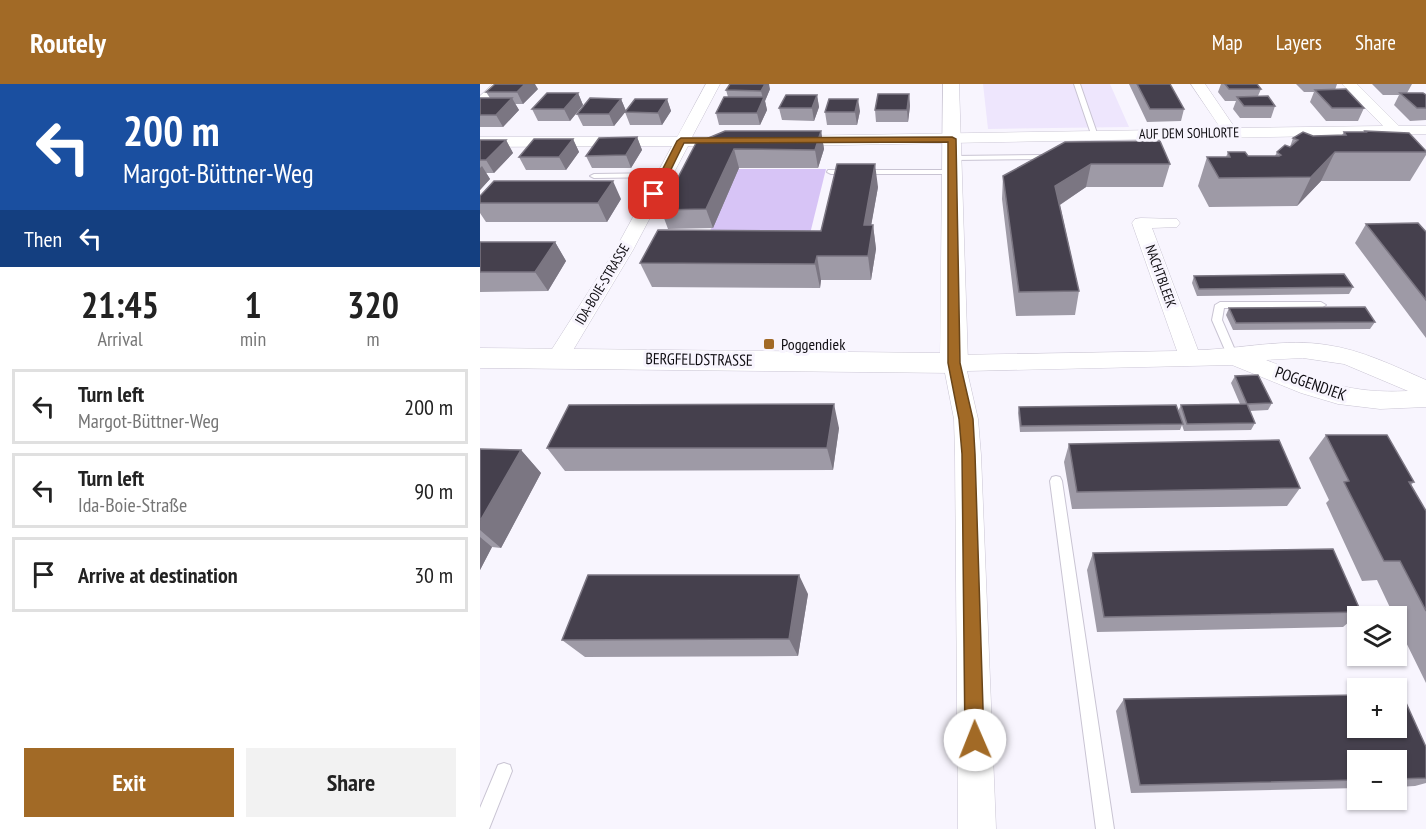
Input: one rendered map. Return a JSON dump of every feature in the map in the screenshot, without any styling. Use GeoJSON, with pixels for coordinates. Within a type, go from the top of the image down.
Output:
{"type":"FeatureCollection","features":[{"type":"Feature","properties":{"kind":"street"},"geometry":{"type":"LineString","coordinates":[[480,103],[501,84]]}},
{"type":"Feature","properties":{"kind":"street","name":"IDA-BOIE-STRASSE"},"geometry":{"type":"LineString","coordinates":[[558,357],[624,250],[713,84]]}},
{"type":"Feature","properties":{"kind":"street"},"geometry":{"type":"LineString","coordinates":[[951,84],[954,363],[966,419],[968,454],[977,829]]}},
{"type":"Feature","properties":{"kind":"street"},"geometry":{"type":"LineString","coordinates":[[1198,84],[1232,133]]}},
{"type":"Feature","properties":{"kind":"street"},"geometry":{"type":"LineString","coordinates":[[1349,84],[1395,130]]}},
{"type":"Feature","properties":{"kind":"street","name":"AUF DEM SOHLORTE"},"geometry":{"type":"LineString","coordinates":[[772,141],[952,152],[1095,134],[1426,130]]}},
{"type":"Feature","properties":{"kind":"street"},"geometry":{"type":"LineString","coordinates":[[480,142],[750,141]]}},
{"type":"Feature","properties":{"kind":"street","name":"NACHTBLEEK"},"geometry":{"type":"LineString","coordinates":[[1171,224],[1141,223],[1190,357]]}},
{"type":"Feature","properties":{"kind":"street","name":"POGGENDIEK"},"geometry":{"type":"LineString","coordinates":[[954,363],[1233,357],[1273,352],[1325,352],[1346,357],[1426,389]]}},
{"type":"Feature","properties":{"kind":"street","name":"BERGFELDSTRASSE"},"geometry":{"type":"LineString","coordinates":[[480,358],[558,357],[954,363]]}},
{"type":"Feature","properties":{"kind":"street","name":"POGGENDIEK"},"geometry":{"type":"LineString","coordinates":[[1233,357],[1315,388],[1351,398],[1389,401],[1426,398]]}},
{"type":"Feature","properties":{"kind":"lane"},"geometry":{"type":"LineString","coordinates":[[1077,84],[1095,134]]}},
{"type":"Feature","properties":{"kind":"lane"},"geometry":{"type":"LineString","coordinates":[[831,172],[952,152],[1044,157]]}},
{"type":"Feature","properties":{"kind":"lane"},"geometry":{"type":"LineString","coordinates":[[594,176],[664,175]]}},
{"type":"Feature","properties":{"kind":"lane"},"geometry":{"type":"LineString","coordinates":[[1233,357],[1217,320],[1220,305],[1321,305]]}},
{"type":"Feature","properties":{"kind":"lane"},"geometry":{"type":"LineString","coordinates":[[1056,481],[1105,829]]}},
{"type":"Feature","properties":{"kind":"lane"},"geometry":{"type":"LineString","coordinates":[[480,829],[504,771]]}},
{"type":"Feature","properties":{"kind":"shaded area"},"geometry":{"type":"Polygon","coordinates":[[[983,84],[1110,84],[1129,127],[988,129],[983,84]]]}},
{"type":"Feature","properties":{"kind":"shaded area"},"geometry":{"type":"Polygon","coordinates":[[[737,169],[826,169],[806,250],[710,231],[737,169]]]}},
{"type":"Feature","properties":{"kind":"building"},"geometry":{"type":"Polygon","coordinates":[[[495,84],[525,84],[517,92],[486,92],[495,84]]]}},
{"type":"Feature","properties":{"kind":"building"},"geometry":{"type":"Polygon","coordinates":[[[730,84],[765,84],[761,91],[726,90],[730,84]]]}},
{"type":"Feature","properties":{"kind":"building"},"geometry":{"type":"Polygon","coordinates":[[[1137,84],[1170,84],[1184,109],[1150,109],[1137,84]]]}},
{"type":"Feature","properties":{"kind":"building"},"geometry":{"type":"Polygon","coordinates":[[[1225,84],[1257,84],[1261,89],[1229,89],[1225,84]]]}},
{"type":"Feature","properties":{"kind":"building"},"geometry":{"type":"Polygon","coordinates":[[[1346,89],[1364,108],[1332,108],[1315,90],[1346,89]]]}},
{"type":"Feature","properties":{"kind":"building"},"geometry":{"type":"Polygon","coordinates":[[[547,93],[578,93],[564,109],[532,109],[547,93]]]}},
{"type":"Feature","properties":{"kind":"building"},"geometry":{"type":"Polygon","coordinates":[[[1400,93],[1423,93],[1426,95],[1426,108],[1417,108],[1400,93]]]}},
{"type":"Feature","properties":{"kind":"building"},"geometry":{"type":"Polygon","coordinates":[[[878,94],[909,94],[907,110],[875,110],[878,94]]]}},
{"type":"Feature","properties":{"kind":"building"},"geometry":{"type":"Polygon","coordinates":[[[786,95],[817,95],[812,108],[779,108],[786,95]]]}},
{"type":"Feature","properties":{"kind":"building"},"geometry":{"type":"Polygon","coordinates":[[[1268,96],[1275,106],[1244,106],[1237,97],[1268,96]]]}},
{"type":"Feature","properties":{"kind":"building"},"geometry":{"type":"Polygon","coordinates":[[[724,97],[764,97],[757,113],[716,113],[724,97]]]}},
{"type":"Feature","properties":{"kind":"building"},"geometry":{"type":"Polygon","coordinates":[[[480,98],[512,98],[496,115],[480,115],[480,98]]]}},
{"type":"Feature","properties":{"kind":"building"},"geometry":{"type":"Polygon","coordinates":[[[590,98],[621,99],[609,114],[577,114],[590,98]]]}},
{"type":"Feature","properties":{"kind":"building"},"geometry":{"type":"Polygon","coordinates":[[[635,99],[667,99],[658,113],[625,112],[635,99]]]}},
{"type":"Feature","properties":{"kind":"building"},"geometry":{"type":"Polygon","coordinates":[[[829,99],[858,99],[855,112],[825,112],[829,99]]]}},
{"type":"Feature","properties":{"kind":"building"},"geometry":{"type":"Polygon","coordinates":[[[725,131],[821,131],[815,150],[734,149],[706,209],[661,210],[696,143],[725,131]]]}},
{"type":"Feature","properties":{"kind":"building"},"geometry":{"type":"Polygon","coordinates":[[[1303,132],[1313,136],[1346,135],[1344,132],[1409,133],[1426,152],[1335,152],[1311,177],[1219,178],[1207,157],[1230,157],[1228,152],[1245,152],[1248,156],[1279,156],[1281,155],[1277,152],[1285,145],[1290,147],[1298,140],[1293,138],[1303,132]]]}},
{"type":"Feature","properties":{"kind":"building"},"geometry":{"type":"Polygon","coordinates":[[[637,137],[626,155],[586,156],[599,138],[637,137]]]}},
{"type":"Feature","properties":{"kind":"building"},"geometry":{"type":"Polygon","coordinates":[[[534,139],[573,139],[559,157],[519,157],[534,139]]]}},
{"type":"Feature","properties":{"kind":"building"},"geometry":{"type":"Polygon","coordinates":[[[480,140],[506,140],[486,160],[480,160],[480,140]]]}},
{"type":"Feature","properties":{"kind":"building"},"geometry":{"type":"Polygon","coordinates":[[[1160,141],[1170,164],[1091,164],[1055,186],[1079,291],[1019,292],[1003,176],[1065,142],[1160,141]]]}},
{"type":"Feature","properties":{"kind":"building"},"geometry":{"type":"Polygon","coordinates":[[[837,164],[875,164],[864,225],[873,225],[868,256],[817,256],[815,264],[640,263],[658,230],[821,231],[837,164]]]}},
{"type":"Feature","properties":{"kind":"building"},"geometry":{"type":"Polygon","coordinates":[[[494,181],[613,181],[598,203],[480,203],[480,196],[494,181]]]}},
{"type":"Feature","properties":{"kind":"building"},"geometry":{"type":"Polygon","coordinates":[[[1418,223],[1426,232],[1426,300],[1366,224],[1418,223]]]}},
{"type":"Feature","properties":{"kind":"building"},"geometry":{"type":"Polygon","coordinates":[[[480,242],[555,242],[535,272],[480,272],[480,242]]]}},
{"type":"Feature","properties":{"kind":"building"},"geometry":{"type":"Polygon","coordinates":[[[1344,274],[1353,287],[1199,289],[1194,276],[1344,274]]]}},
{"type":"Feature","properties":{"kind":"building"},"geometry":{"type":"Polygon","coordinates":[[[1365,307],[1375,322],[1236,323],[1229,308],[1365,307]]]}},
{"type":"Feature","properties":{"kind":"building"},"geometry":{"type":"Polygon","coordinates":[[[1258,375],[1272,403],[1247,404],[1235,376],[1258,375]]]}},
{"type":"Feature","properties":{"kind":"building"},"geometry":{"type":"Polygon","coordinates":[[[834,404],[827,448],[547,448],[569,405],[834,404]]]}},
{"type":"Feature","properties":{"kind":"building"},"geometry":{"type":"Polygon","coordinates":[[[1247,404],[1255,423],[1187,424],[1181,405],[1247,404]]]}},
{"type":"Feature","properties":{"kind":"building"},"geometry":{"type":"Polygon","coordinates":[[[1176,405],[1183,424],[1021,426],[1019,407],[1176,405]]]}},
{"type":"Feature","properties":{"kind":"building"},"geometry":{"type":"Polygon","coordinates":[[[1326,435],[1387,435],[1414,482],[1409,482],[1426,511],[1426,611],[1400,561],[1384,561],[1344,482],[1349,481],[1326,435]]]}},
{"type":"Feature","properties":{"kind":"building"},"geometry":{"type":"Polygon","coordinates":[[[1279,440],[1300,488],[1077,492],[1069,444],[1279,440]]]}},
{"type":"Feature","properties":{"kind":"building"},"geometry":{"type":"Polygon","coordinates":[[[480,449],[521,450],[480,521],[480,449]]]}},
{"type":"Feature","properties":{"kind":"building"},"geometry":{"type":"Polygon","coordinates":[[[1333,549],[1358,606],[1347,606],[1347,612],[1104,617],[1093,553],[1333,549]]]}},
{"type":"Feature","properties":{"kind":"building"},"geometry":{"type":"Polygon","coordinates":[[[588,575],[799,575],[789,639],[562,640],[588,575]]]}},
{"type":"Feature","properties":{"kind":"building"},"geometry":{"type":"Polygon","coordinates":[[[1347,695],[1347,738],[1407,738],[1407,705],[1426,747],[1426,778],[1407,779],[1407,750],[1347,750],[1347,780],[1140,785],[1124,699],[1347,695]]]}},
{"type":"Feature","properties":{"kind":"place","name":"Poggendiek"},"geometry":{"type":"Point","coordinates":[769,344]}},
{"type":"Feature","properties":{"kind":"route"},"geometry":{"type":"LineString","coordinates":[[654,194],[681,141],[952,139],[954,363],[966,419],[968,454],[975,740]]}}]}
